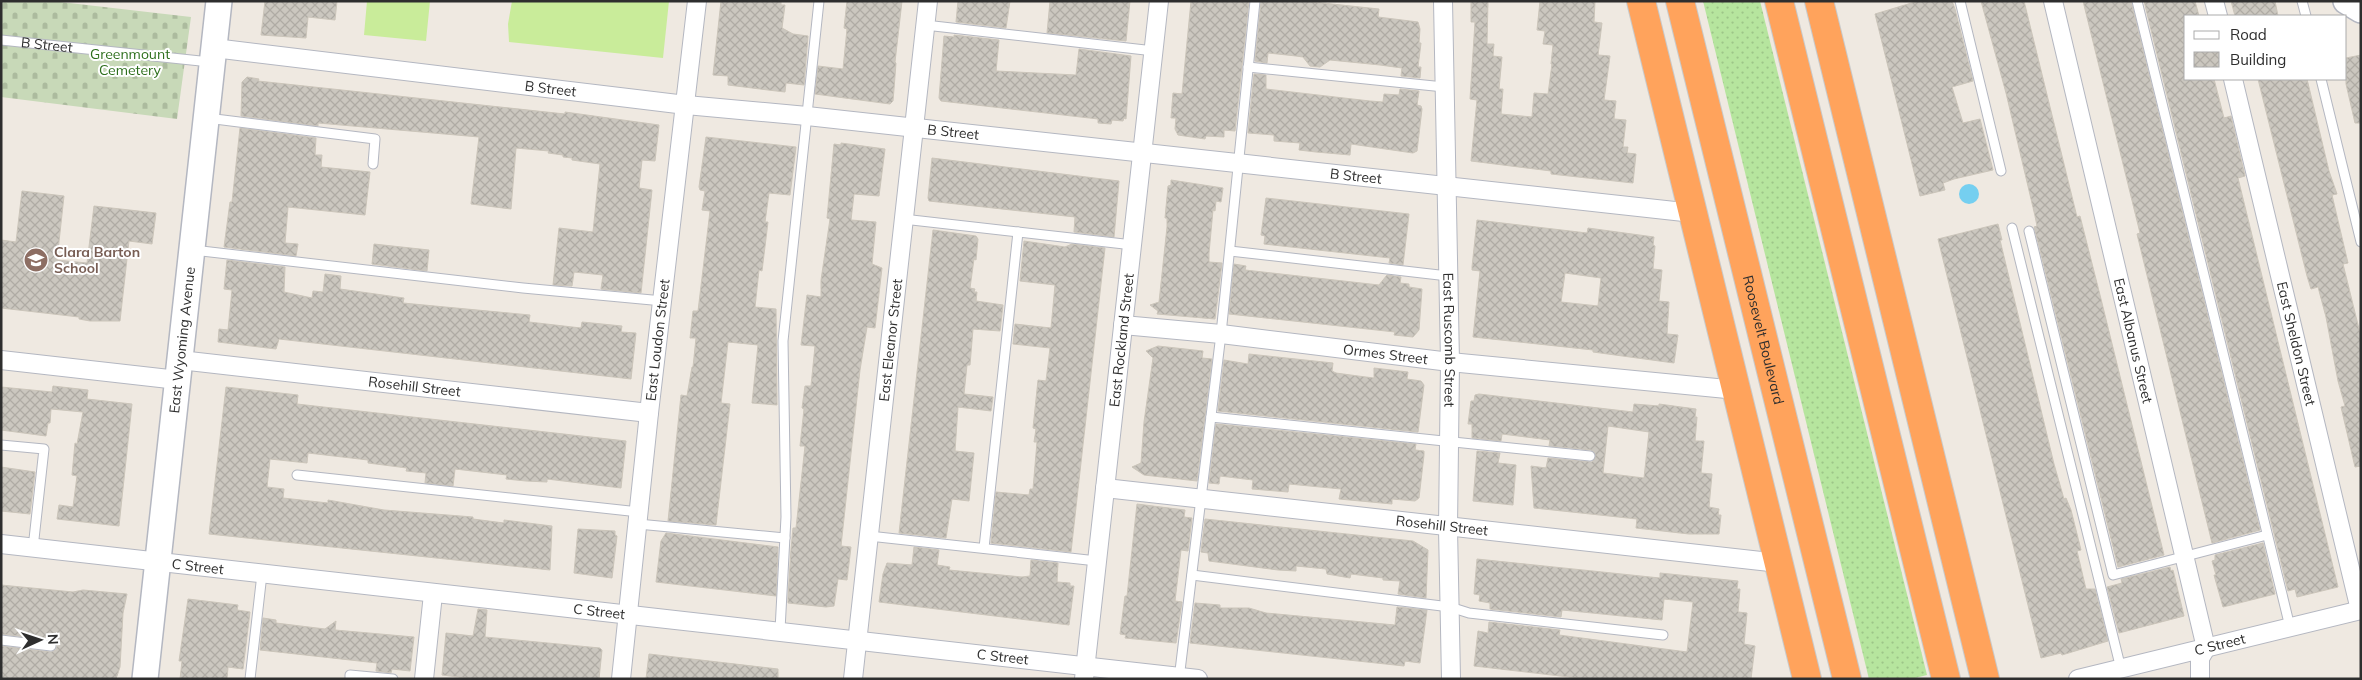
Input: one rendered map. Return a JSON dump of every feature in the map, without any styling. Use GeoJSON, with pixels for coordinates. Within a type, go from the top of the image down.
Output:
{"type":"FeatureCollection","features":[{"type":"Feature","properties":{"kind":"highway"},"geometry":{"type":"LineString","coordinates":[[1641,1],[1807,679]]}},
{"type":"Feature","properties":{"kind":"highway","name":"Roosevelt Boulevard"},"geometry":{"type":"LineString","coordinates":[[1680,1],[1847,679]]}},
{"type":"Feature","properties":{"kind":"highway"},"geometry":{"type":"LineString","coordinates":[[1780,1],[1946,679]]}},
{"type":"Feature","properties":{"kind":"highway"},"geometry":{"type":"LineString","coordinates":[[1820,7],[1826,189]]}},
{"type":"Feature","properties":{"kind":"highway"},"geometry":{"type":"LineString","coordinates":[[1820,7],[1985,679]]}},
{"type":"Feature","properties":{"kind":"highway"},"geometry":{"type":"LineString","coordinates":[[1874,386],[1951,541]]}},
{"type":"Feature","properties":{"kind":"street","name":"East Wyoming Avenue"},"geometry":{"type":"LineString","coordinates":[[145,679],[219,1]]}},
{"type":"Feature","properties":{"kind":"street","name":"East Loudon Street"},"geometry":{"type":"LineString","coordinates":[[621,679],[649,414],[697,1]]}},
{"type":"Feature","properties":{"kind":"street","name":"East Eleanor Street"},"geometry":{"type":"LineString","coordinates":[[853,679],[902,218],[928,1]]}},
{"type":"Feature","properties":{"kind":"street","name":"East Rockland Street"},"geometry":{"type":"LineString","coordinates":[[1085,672],[1159,1]]}},
{"type":"Feature","properties":{"kind":"street","name":"East Albanus Street"},"geometry":{"type":"LineString","coordinates":[[2053,1],[2206,648],[2200,658],[2200,679]]}},
{"type":"Feature","properties":{"kind":"street"},"geometry":{"type":"LineString","coordinates":[[2214,1],[2218,15]]}},
{"type":"Feature","properties":{"kind":"street"},"geometry":{"type":"LineString","coordinates":[[2346,1],[2361,10]]}},
{"type":"Feature","properties":{"kind":"street","name":"East Ruscomb Street"},"geometry":{"type":"LineString","coordinates":[[1437,2],[1444,86],[1450,362],[1448,528],[1451,679]]}},
{"type":"Feature","properties":{"kind":"street","name":"B Street"},"geometry":{"type":"LineString","coordinates":[[213,55],[807,116],[1693,213]]}},
{"type":"Feature","properties":{"kind":"street","name":"East Sheldon Street"},"geometry":{"type":"LineString","coordinates":[[2232,80],[2360,610]]}},
{"type":"Feature","properties":{"kind":"street","name":"Ormes Street"},"geometry":{"type":"LineString","coordinates":[[1123,325],[1221,334],[1450,362],[1737,390]]}},
{"type":"Feature","properties":{"kind":"street","name":"Rosehill Street"},"geometry":{"type":"LineString","coordinates":[[1,360],[179,370],[649,414]]}},
{"type":"Feature","properties":{"kind":"street","name":"Rosehill Street"},"geometry":{"type":"LineString","coordinates":[[1105,488],[1448,528],[1779,563]]}},
{"type":"Feature","properties":{"kind":"street","name":"C Street"},"geometry":{"type":"LineString","coordinates":[[1,544],[432,594],[780,630],[1085,672],[1198,679]]}},
{"type":"Feature","properties":{"kind":"street"},"geometry":{"type":"LineString","coordinates":[[424,679],[432,594]]}},
{"type":"Feature","properties":{"kind":"street","name":"C Street"},"geometry":{"type":"LineString","coordinates":[[2078,679],[2360,610]]}},
{"type":"Feature","properties":{"kind":"lane"},"geometry":{"type":"LineString","coordinates":[[780,630],[785,538],[783,341],[819,1]]}},
{"type":"Feature","properties":{"kind":"lane"},"geometry":{"type":"LineString","coordinates":[[1179,678],[1221,334],[1256,1]]}},
{"type":"Feature","properties":{"kind":"lane"},"geometry":{"type":"LineString","coordinates":[[1960,1],[2001,170]]}},
{"type":"Feature","properties":{"kind":"lane"},"geometry":{"type":"LineString","coordinates":[[2137,1],[2290,627]]}},
{"type":"Feature","properties":{"kind":"lane"},"geometry":{"type":"LineString","coordinates":[[2302,1],[2306,15]]}},
{"type":"Feature","properties":{"kind":"lane"},"geometry":{"type":"LineString","coordinates":[[925,25],[1154,51]]}},
{"type":"Feature","properties":{"kind":"lane","name":"B Street"},"geometry":{"type":"LineString","coordinates":[[1,40],[213,55]]}},
{"type":"Feature","properties":{"kind":"lane"},"geometry":{"type":"LineString","coordinates":[[1248,67],[1444,86]]}},
{"type":"Feature","properties":{"kind":"lane"},"geometry":{"type":"LineString","coordinates":[[2321,80],[2361,242]]}},
{"type":"Feature","properties":{"kind":"lane"},"geometry":{"type":"LineString","coordinates":[[206,118],[375,139],[373,164]]}},
{"type":"Feature","properties":{"kind":"lane"},"geometry":{"type":"LineString","coordinates":[[902,218],[1133,245]]}},
{"type":"Feature","properties":{"kind":"lane"},"geometry":{"type":"LineString","coordinates":[[2012,228],[2121,669]]}},
{"type":"Feature","properties":{"kind":"lane"},"geometry":{"type":"LineString","coordinates":[[2029,231],[2113,575],[2267,535]]}},
{"type":"Feature","properties":{"kind":"lane"},"geometry":{"type":"LineString","coordinates":[[984,548],[1018,232]]}},
{"type":"Feature","properties":{"kind":"lane"},"geometry":{"type":"LineString","coordinates":[[192,250],[523,288],[663,300]]}},
{"type":"Feature","properties":{"kind":"lane"},"geometry":{"type":"LineString","coordinates":[[1230,252],[1448,276]]}},
{"type":"Feature","properties":{"kind":"lane"},"geometry":{"type":"LineString","coordinates":[[1211,417],[1590,456]]}},
{"type":"Feature","properties":{"kind":"lane"},"geometry":{"type":"LineString","coordinates":[[1,445],[44,449],[33,548]]}},
{"type":"Feature","properties":{"kind":"lane"},"geometry":{"type":"LineString","coordinates":[[297,476],[785,538]]}},
{"type":"Feature","properties":{"kind":"lane"},"geometry":{"type":"LineString","coordinates":[[869,536],[1097,560]]}},
{"type":"Feature","properties":{"kind":"lane"},"geometry":{"type":"LineString","coordinates":[[250,679],[262,574]]}},
{"type":"Feature","properties":{"kind":"lane"},"geometry":{"type":"LineString","coordinates":[[1192,575],[1450,608],[1469,613],[1663,635]]}},
{"type":"Feature","properties":{"kind":"lane"},"geometry":{"type":"LineString","coordinates":[[1,640],[51,646]]}},
{"type":"Feature","properties":{"kind":"lane"},"geometry":{"type":"LineString","coordinates":[[350,679],[350,675],[393,679]]}},
{"type":"Feature","properties":{"kind":"green space","name":"Greenmount Cemetery"},"geometry":{"type":"Polygon","coordinates":[[[1,1],[52,1],[191,17],[177,119],[1,97],[1,1]]]}},
{"type":"Feature","properties":{"kind":"green space"},"geometry":{"type":"Polygon","coordinates":[[[367,1],[430,1],[426,41],[364,35],[367,1]]]}},
{"type":"Feature","properties":{"kind":"green space"},"geometry":{"type":"Polygon","coordinates":[[[512,1],[669,1],[663,58],[509,42],[508,24],[512,1]]]}},
{"type":"Feature","properties":{"kind":"green space"},"geometry":{"type":"Polygon","coordinates":[[[1703,1],[1760,1],[1927,675],[1911,679],[1869,679],[1703,1]]]}},
{"type":"Feature","properties":{"kind":"water"},"geometry":{"type":"Polygon","coordinates":[[[1969,184],[1976,187],[1979,194],[1976,201],[1969,204],[1962,201],[1959,194],[1962,187],[1969,184]]]}},
{"type":"Feature","properties":{"kind":"building"},"geometry":{"type":"Polygon","coordinates":[[[265,1],[337,1],[335,20],[308,17],[306,38],[261,35],[265,1]]]}},
{"type":"Feature","properties":{"kind":"building"},"geometry":{"type":"Polygon","coordinates":[[[721,1],[781,1],[781,5],[785,5],[782,28],[793,34],[808,36],[804,85],[786,83],[785,92],[728,85],[728,76],[713,75],[721,1]]]}},
{"type":"Feature","properties":{"kind":"building"},"geometry":{"type":"Polygon","coordinates":[[[847,1],[902,1],[895,62],[893,101],[890,104],[815,94],[818,66],[843,69],[847,29],[844,28],[847,1]]]}},
{"type":"Feature","properties":{"kind":"building"},"geometry":{"type":"Polygon","coordinates":[[[958,1],[1010,1],[1006,28],[956,22],[958,1]]]}},
{"type":"Feature","properties":{"kind":"building"},"geometry":{"type":"Polygon","coordinates":[[[1050,1],[1130,1],[1126,41],[1047,33],[1050,1]]]}},
{"type":"Feature","properties":{"kind":"building"},"geometry":{"type":"Polygon","coordinates":[[[1191,1],[1249,1],[1235,131],[1224,130],[1224,137],[1206,136],[1205,139],[1178,135],[1175,129],[1176,118],[1171,118],[1173,93],[1182,94],[1191,1]]]}},
{"type":"Feature","properties":{"kind":"building"},"geometry":{"type":"Polygon","coordinates":[[[1261,1],[1304,1],[1379,9],[1378,17],[1418,22],[1420,29],[1419,43],[1421,43],[1418,67],[1421,67],[1420,78],[1401,76],[1402,68],[1330,60],[1320,67],[1310,66],[1303,57],[1268,53],[1267,63],[1255,61],[1261,1]]]}},
{"type":"Feature","properties":{"kind":"building"},"geometry":{"type":"Polygon","coordinates":[[[1471,1],[1488,1],[1487,44],[1494,44],[1493,56],[1502,57],[1499,89],[1503,89],[1501,114],[1532,117],[1534,93],[1548,94],[1552,64],[1553,45],[1543,44],[1545,31],[1537,30],[1540,1],[1595,1],[1594,22],[1602,23],[1598,55],[1610,56],[1604,100],[1616,101],[1614,119],[1626,120],[1623,147],[1628,147],[1627,153],[1636,154],[1633,183],[1551,174],[1551,171],[1471,161],[1477,100],[1470,99],[1475,22],[1471,22],[1471,1]]]}},
{"type":"Feature","properties":{"kind":"building"},"geometry":{"type":"Polygon","coordinates":[[[1918,1],[1952,1],[1973,81],[1952,87],[1963,123],[1980,119],[1993,170],[1954,179],[1943,183],[1945,190],[1920,196],[1875,14],[1918,1]]]}},
{"type":"Feature","properties":{"kind":"building"},"geometry":{"type":"Polygon","coordinates":[[[1981,1],[2024,1],[2077,217],[2080,216],[2101,299],[2164,555],[2118,567],[2034,227],[2037,226],[2035,216],[2006,93],[1981,1]]]}},
{"type":"Feature","properties":{"kind":"building"},"geometry":{"type":"Polygon","coordinates":[[[2083,1],[2131,1],[2260,530],[2212,543],[2137,234],[2140,233],[2083,1]]]}},
{"type":"Feature","properties":{"kind":"building"},"geometry":{"type":"Polygon","coordinates":[[[2144,1],[2195,1],[2199,15],[2184,15],[2184,80],[2214,80],[2224,118],[2231,116],[2245,176],[2238,178],[2338,587],[2297,597],[2295,589],[2288,591],[2144,1]]]}},
{"type":"Feature","properties":{"kind":"building"},"geometry":{"type":"Polygon","coordinates":[[[2231,1],[2275,1],[2278,15],[2235,15],[2231,1]]]}},
{"type":"Feature","properties":{"kind":"building"},"geometry":{"type":"Polygon","coordinates":[[[954,35],[999,40],[996,71],[1076,75],[1079,49],[1131,56],[1126,119],[1124,118],[1123,121],[1112,120],[1111,124],[1098,123],[1098,119],[941,101],[939,98],[944,36],[954,37],[954,35]]]}},
{"type":"Feature","properties":{"kind":"building"},"geometry":{"type":"Polygon","coordinates":[[[2361,55],[2361,123],[2355,123],[2346,84],[2347,58],[2361,55]]]}},
{"type":"Feature","properties":{"kind":"building"},"geometry":{"type":"Polygon","coordinates":[[[1254,74],[1266,75],[1266,89],[1370,101],[1383,102],[1384,94],[1399,95],[1400,89],[1419,91],[1417,105],[1421,106],[1422,109],[1417,151],[1413,153],[1351,144],[1350,155],[1316,152],[1299,150],[1300,143],[1274,141],[1274,135],[1248,133],[1254,74]]]}},
{"type":"Feature","properties":{"kind":"building"},"geometry":{"type":"Polygon","coordinates":[[[247,77],[259,79],[258,81],[565,114],[565,112],[659,125],[655,161],[642,160],[639,188],[652,190],[641,293],[601,289],[603,275],[574,272],[572,286],[553,285],[559,228],[593,232],[600,164],[572,160],[572,158],[563,157],[563,155],[548,153],[549,151],[516,148],[511,209],[471,204],[479,137],[318,123],[318,126],[241,116],[242,82],[247,77]]]}},
{"type":"Feature","properties":{"kind":"building"},"geometry":{"type":"Polygon","coordinates":[[[2258,80],[2307,80],[2329,171],[2337,194],[2332,195],[2348,263],[2343,264],[2361,337],[2361,466],[2355,467],[2341,407],[2345,406],[2318,287],[2311,289],[2258,80]]]}},
{"type":"Feature","properties":{"kind":"building"},"geometry":{"type":"Polygon","coordinates":[[[240,128],[316,138],[315,155],[322,155],[321,167],[370,172],[365,215],[288,207],[285,243],[298,244],[296,256],[224,247],[230,202],[232,202],[240,128]]]}},
{"type":"Feature","properties":{"kind":"building"},"geometry":{"type":"Polygon","coordinates":[[[706,137],[796,147],[790,195],[769,193],[765,222],[768,222],[762,271],[759,270],[755,307],[776,309],[777,405],[752,403],[758,345],[728,342],[721,403],[730,404],[716,525],[668,521],[681,395],[687,396],[693,367],[696,338],[690,338],[693,311],[698,311],[710,211],[702,210],[705,191],[700,190],[699,187],[706,137]]]}},
{"type":"Feature","properties":{"kind":"building"},"geometry":{"type":"Polygon","coordinates":[[[841,143],[885,149],[879,196],[854,194],[851,220],[876,222],[872,264],[882,268],[875,328],[867,327],[860,370],[841,546],[851,547],[847,580],[838,579],[834,606],[826,607],[788,603],[788,597],[793,528],[796,528],[805,446],[800,446],[804,409],[802,408],[805,386],[811,386],[815,346],[801,345],[807,295],[821,297],[821,280],[830,219],[827,218],[834,144],[841,145],[841,143]]]}},
{"type":"Feature","properties":{"kind":"building"},"geometry":{"type":"Polygon","coordinates":[[[932,158],[1119,181],[1114,237],[1074,232],[1075,217],[929,201],[932,158]]]}},
{"type":"Feature","properties":{"kind":"building"},"geometry":{"type":"Polygon","coordinates":[[[1171,180],[1223,188],[1221,202],[1216,201],[1215,211],[1213,210],[1209,253],[1209,262],[1222,263],[1215,319],[1157,314],[1158,311],[1150,305],[1159,302],[1167,227],[1167,218],[1165,218],[1168,186],[1171,185],[1171,180]]]}},
{"type":"Feature","properties":{"kind":"building"},"geometry":{"type":"Polygon","coordinates":[[[22,191],[64,196],[57,260],[87,263],[94,206],[156,213],[152,244],[129,241],[120,321],[90,321],[79,319],[79,317],[1,308],[1,240],[16,242],[22,191]]]}},
{"type":"Feature","properties":{"kind":"building"},"geometry":{"type":"Polygon","coordinates":[[[1266,198],[1409,214],[1403,265],[1389,263],[1390,258],[1264,244],[1265,236],[1261,235],[1266,198]]]}},
{"type":"Feature","properties":{"kind":"building"},"geometry":{"type":"Polygon","coordinates":[[[1477,220],[1587,233],[1588,228],[1654,237],[1653,269],[1662,270],[1659,301],[1669,302],[1667,334],[1678,335],[1674,363],[1593,352],[1593,350],[1473,337],[1480,271],[1472,270],[1477,220]],[[1565,273],[1561,302],[1598,306],[1601,278],[1565,273]]]}},
{"type":"Feature","properties":{"kind":"building"},"geometry":{"type":"Polygon","coordinates":[[[1998,224],[2002,240],[2000,240],[2054,464],[2064,499],[2066,498],[2071,510],[2081,550],[2077,551],[2086,589],[2095,589],[2108,641],[2062,655],[2061,653],[2041,658],[1938,239],[1998,224]]]}},
{"type":"Feature","properties":{"kind":"building"},"geometry":{"type":"Polygon","coordinates":[[[933,230],[976,236],[978,239],[976,260],[974,259],[970,288],[975,289],[974,292],[977,292],[976,301],[1003,305],[1000,331],[973,329],[970,365],[967,365],[964,394],[993,397],[991,411],[958,407],[955,451],[974,453],[969,501],[952,499],[946,538],[899,533],[933,230]]]}},
{"type":"Feature","properties":{"kind":"building"},"geometry":{"type":"Polygon","coordinates":[[[1024,241],[1065,247],[1072,244],[1105,248],[1071,552],[991,543],[996,492],[1029,495],[1030,489],[1033,489],[1037,442],[1034,442],[1036,429],[1033,428],[1038,380],[1046,381],[1050,348],[1013,344],[1015,324],[1051,328],[1055,285],[1020,281],[1024,241]]]}},
{"type":"Feature","properties":{"kind":"building"},"geometry":{"type":"Polygon","coordinates":[[[374,244],[429,250],[427,271],[372,264],[374,244]]]}},
{"type":"Feature","properties":{"kind":"building"},"geometry":{"type":"Polygon","coordinates":[[[227,260],[285,267],[284,292],[312,298],[313,291],[323,292],[325,274],[341,276],[340,289],[404,298],[403,303],[530,315],[529,322],[581,328],[582,322],[622,326],[621,332],[636,333],[631,379],[279,339],[276,349],[218,342],[219,329],[228,330],[232,290],[224,289],[227,260]]]}},
{"type":"Feature","properties":{"kind":"building"},"geometry":{"type":"Polygon","coordinates":[[[1234,264],[1246,266],[1245,270],[1379,285],[1387,275],[1401,277],[1400,283],[1422,289],[1419,330],[1413,337],[1394,335],[1395,332],[1229,314],[1234,264]]]}},
{"type":"Feature","properties":{"kind":"building"},"geometry":{"type":"Polygon","coordinates":[[[1158,346],[1203,351],[1202,358],[1212,359],[1197,481],[1144,475],[1132,467],[1141,463],[1144,422],[1153,358],[1146,351],[1158,346]]]}},
{"type":"Feature","properties":{"kind":"building"},"geometry":{"type":"Polygon","coordinates":[[[1249,354],[1333,363],[1332,371],[1336,373],[1374,378],[1374,368],[1408,372],[1407,379],[1421,381],[1424,385],[1418,432],[1218,411],[1224,360],[1248,364],[1249,354]]]}},
{"type":"Feature","properties":{"kind":"building"},"geometry":{"type":"Polygon","coordinates":[[[53,386],[88,390],[87,399],[132,404],[119,526],[57,519],[59,505],[73,507],[77,476],[72,475],[75,443],[77,444],[83,412],[51,409],[50,423],[48,423],[46,436],[1,430],[1,387],[52,392],[53,386]]]}},
{"type":"Feature","properties":{"kind":"building"},"geometry":{"type":"Polygon","coordinates":[[[226,387],[298,395],[297,404],[626,441],[621,488],[547,479],[547,482],[506,479],[507,475],[455,469],[453,486],[425,483],[426,473],[406,471],[407,468],[368,463],[368,460],[308,453],[307,463],[270,459],[267,487],[284,489],[283,498],[328,503],[328,500],[384,510],[473,517],[473,519],[504,523],[504,520],[552,526],[550,570],[209,534],[226,387]]]}},
{"type":"Feature","properties":{"kind":"building"},"geometry":{"type":"Polygon","coordinates":[[[1475,395],[1633,412],[1634,404],[1659,406],[1659,404],[1696,409],[1695,441],[1704,441],[1701,473],[1712,474],[1709,507],[1719,509],[1718,515],[1721,515],[1719,534],[1689,534],[1636,528],[1637,519],[1534,508],[1531,466],[1546,468],[1548,458],[1592,462],[1595,459],[1595,453],[1591,450],[1549,446],[1550,440],[1502,434],[1501,441],[1472,438],[1472,424],[1468,424],[1471,401],[1474,401],[1475,395]],[[1608,426],[1603,473],[1644,478],[1649,432],[1608,426]]]}},
{"type":"Feature","properties":{"kind":"building"},"geometry":{"type":"Polygon","coordinates":[[[1216,424],[1416,444],[1415,450],[1424,451],[1419,498],[1415,501],[1392,499],[1392,504],[1339,499],[1341,489],[1289,484],[1288,492],[1252,489],[1253,480],[1220,476],[1219,484],[1209,483],[1216,424]]]}},
{"type":"Feature","properties":{"kind":"building"},"geometry":{"type":"Polygon","coordinates":[[[1477,451],[1500,453],[1498,463],[1516,465],[1513,505],[1473,501],[1477,451]]]}},
{"type":"Feature","properties":{"kind":"building"},"geometry":{"type":"Polygon","coordinates":[[[1,467],[35,472],[30,514],[1,511],[1,467]]]}},
{"type":"Feature","properties":{"kind":"building"},"geometry":{"type":"Polygon","coordinates":[[[1137,504],[1185,510],[1184,517],[1192,518],[1188,551],[1181,550],[1175,601],[1182,602],[1176,643],[1125,638],[1126,635],[1120,634],[1125,596],[1127,596],[1137,504]]]}},
{"type":"Feature","properties":{"kind":"building"},"geometry":{"type":"Polygon","coordinates":[[[1205,519],[1413,541],[1428,550],[1426,598],[1398,594],[1400,581],[1383,580],[1383,578],[1351,574],[1350,578],[1327,574],[1326,569],[1296,566],[1296,571],[1278,570],[1209,561],[1208,553],[1201,552],[1205,519]]]}},
{"type":"Feature","properties":{"kind":"building"},"geometry":{"type":"Polygon","coordinates":[[[578,529],[615,531],[617,536],[612,578],[574,573],[578,529]]]}},
{"type":"Feature","properties":{"kind":"building"},"geometry":{"type":"Polygon","coordinates":[[[666,533],[778,547],[776,596],[656,582],[661,541],[666,533]]]}},
{"type":"Feature","properties":{"kind":"building"},"geometry":{"type":"Polygon","coordinates":[[[2263,543],[2275,594],[2223,607],[2214,575],[2216,575],[2212,561],[2215,560],[2215,555],[2263,543]]]}},
{"type":"Feature","properties":{"kind":"building"},"geometry":{"type":"Polygon","coordinates":[[[914,547],[939,550],[937,565],[950,567],[949,570],[1022,577],[1030,576],[1031,560],[1058,563],[1057,582],[1070,583],[1070,586],[1074,586],[1069,625],[879,602],[883,574],[887,563],[912,565],[914,547]]]}},
{"type":"Feature","properties":{"kind":"building"},"geometry":{"type":"Polygon","coordinates":[[[1477,559],[1660,578],[1660,573],[1738,581],[1737,589],[1740,589],[1738,612],[1747,613],[1744,644],[1755,646],[1751,679],[1586,679],[1474,666],[1478,631],[1488,633],[1489,622],[1560,630],[1559,635],[1687,652],[1693,602],[1664,599],[1662,620],[1562,610],[1561,617],[1490,609],[1490,603],[1479,601],[1480,595],[1474,594],[1477,559]]]}},
{"type":"Feature","properties":{"kind":"building"},"geometry":{"type":"Polygon","coordinates":[[[2170,567],[2171,571],[2173,570],[2184,616],[2119,633],[2107,587],[2122,583],[2121,579],[2170,567]]]}},
{"type":"Feature","properties":{"kind":"building"},"geometry":{"type":"Polygon","coordinates":[[[1,585],[73,592],[83,590],[127,594],[123,613],[120,667],[116,679],[1,679],[1,646],[51,652],[56,650],[57,646],[52,640],[1,634],[1,585]]]}},
{"type":"Feature","properties":{"kind":"building"},"geometry":{"type":"Polygon","coordinates":[[[188,599],[238,605],[237,610],[250,612],[243,669],[228,667],[227,679],[180,679],[182,661],[179,661],[188,599]]]}},
{"type":"Feature","properties":{"kind":"building"},"geometry":{"type":"Polygon","coordinates":[[[1195,603],[1220,605],[1220,608],[1249,608],[1266,613],[1395,625],[1397,607],[1427,610],[1420,663],[1405,661],[1404,666],[1190,643],[1195,603]]]}},
{"type":"Feature","properties":{"kind":"building"},"geometry":{"type":"Polygon","coordinates":[[[478,609],[487,610],[485,637],[600,648],[602,650],[599,679],[474,679],[442,675],[446,633],[473,636],[478,609]]]}},
{"type":"Feature","properties":{"kind":"building"},"geometry":{"type":"Polygon","coordinates":[[[263,618],[276,620],[276,623],[325,629],[336,621],[335,630],[414,637],[410,671],[392,669],[391,673],[376,671],[377,663],[260,650],[263,618]]]}},
{"type":"Feature","properties":{"kind":"building"},"geometry":{"type":"Polygon","coordinates":[[[649,654],[778,669],[778,679],[646,679],[649,654]]]}},
{"type":"Feature","properties":{"kind":"place","name":"Clara Barton School"},"geometry":{"type":"Point","coordinates":[36,260]}}]}
